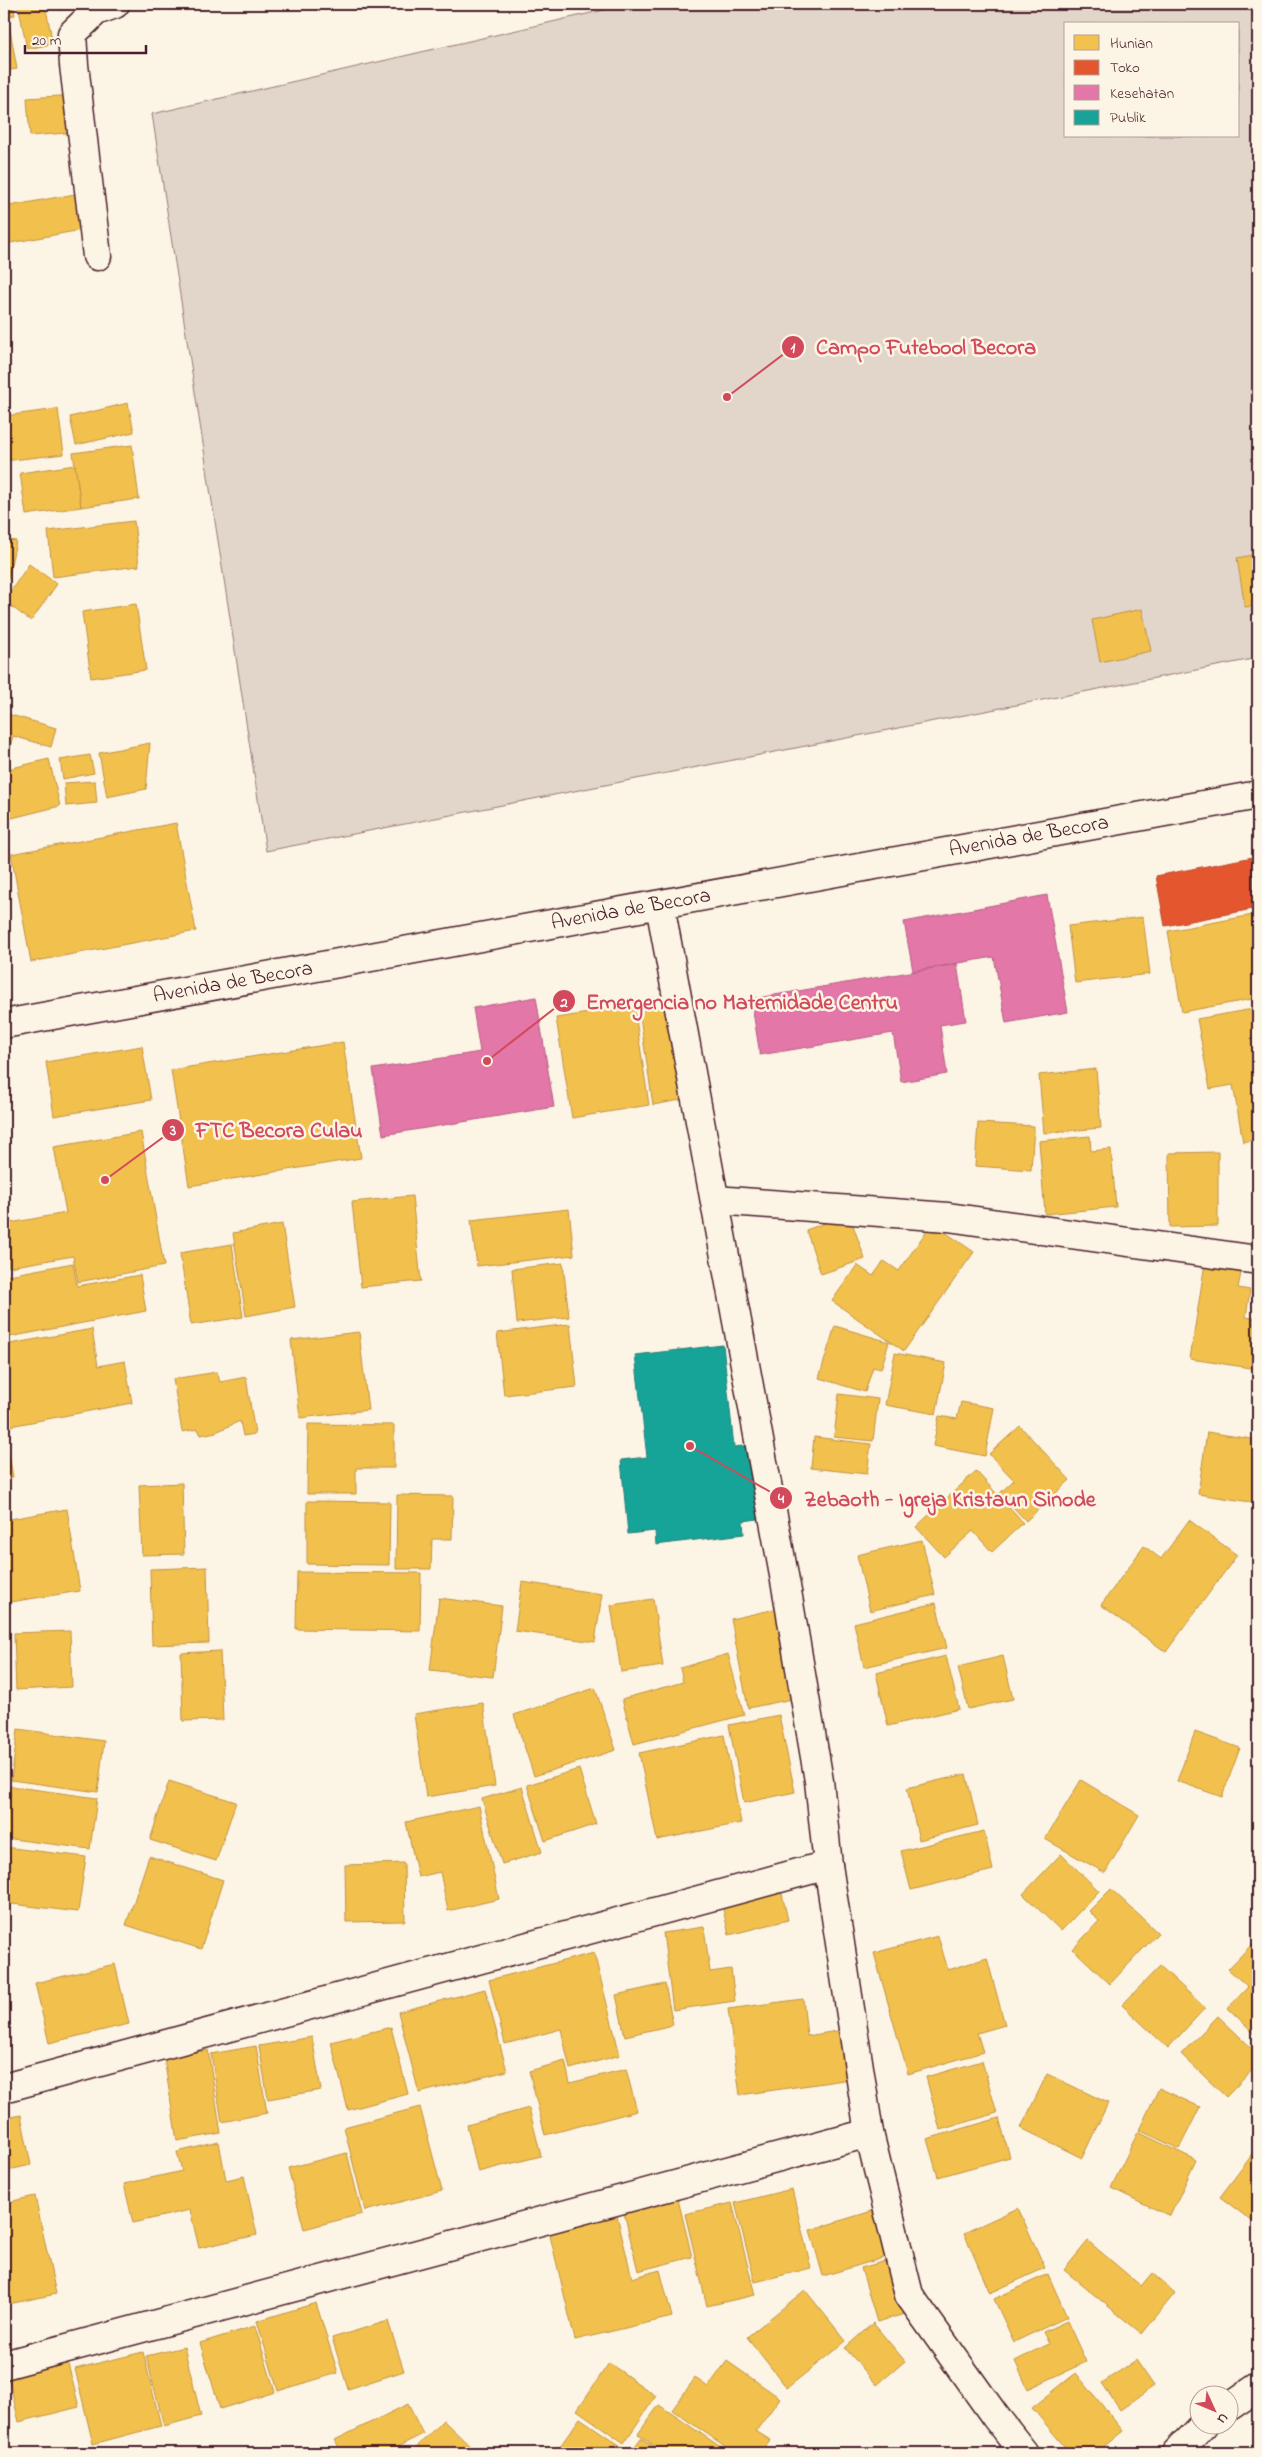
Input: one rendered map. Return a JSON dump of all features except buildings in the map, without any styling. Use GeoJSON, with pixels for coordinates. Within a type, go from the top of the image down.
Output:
{"type":"FeatureCollection","features":[{"type":"Feature","properties":{"kind":"street"},"geometry":{"type":"LineString","coordinates":[[97,256],[72,34],[96,11],[115,4]]}},
{"type":"Feature","properties":{"kind":"street","name":"Avenida de Becora"},"geometry":{"type":"LineString","coordinates":[[4,1024],[1258,795]]}},
{"type":"Feature","properties":{"kind":"street"},"geometry":{"type":"LineString","coordinates":[[660,905],[788,1597],[819,1781],[828,1865],[869,2133],[909,2295],[995,2416],[1024,2453]]}},
{"type":"Feature","properties":{"kind":"street"},"geometry":{"type":"LineString","coordinates":[[715,1200],[948,1217],[1258,1260]]}},
{"type":"Feature","properties":{"kind":"street"},"geometry":{"type":"LineString","coordinates":[[4,2088],[828,1865]]}},
{"type":"Feature","properties":{"kind":"street"},"geometry":{"type":"LineString","coordinates":[[4,2365],[869,2133]]}},
{"type":"Feature","properties":{"kind":"street"},"geometry":{"type":"LineString","coordinates":[[1240,2399],[1258,2387]]}},
{"type":"Feature","properties":{"kind":"street"},"geometry":{"type":"LineString","coordinates":[[1176,2453],[1194,2434]]}},
{"type":"Feature","properties":{"kind":"shaded area"},"geometry":{"type":"Polygon","coordinates":[[[630,4],[1258,4],[1258,658],[266,851],[152,114],[630,4]]]}},
{"type":"Feature","properties":{"kind":"place","name":"Campo Futebool Becora"},"geometry":{"type":"Point","coordinates":[727,397]}},
{"type":"Feature","properties":{"kind":"place","name":"Emergencia no Maternidade Centru"},"geometry":{"type":"Point","coordinates":[487,1061]}},
{"type":"Feature","properties":{"kind":"place","name":"FTC Becora Culau"},"geometry":{"type":"Point","coordinates":[105,1180]}},
{"type":"Feature","properties":{"kind":"place","name":"Zebaoth - Igreja Kristaun Sinode"},"geometry":{"type":"Point","coordinates":[690,1446]}}]}
